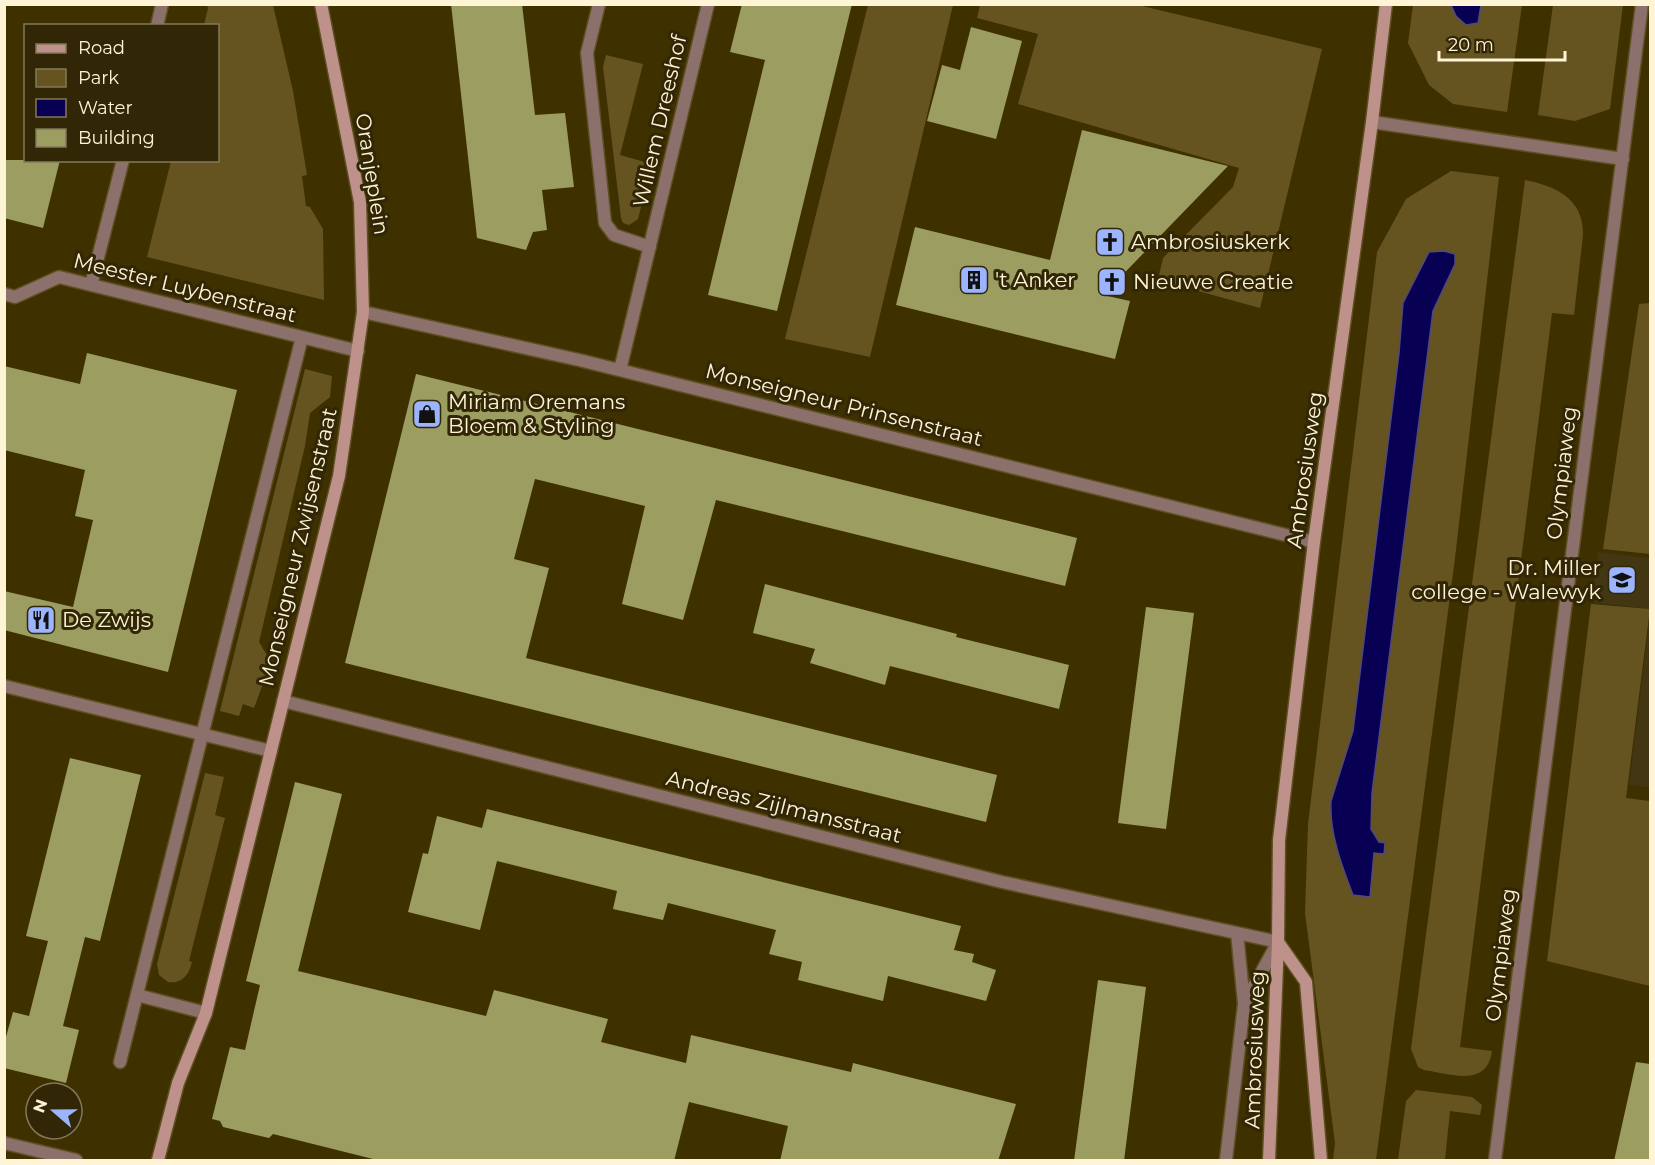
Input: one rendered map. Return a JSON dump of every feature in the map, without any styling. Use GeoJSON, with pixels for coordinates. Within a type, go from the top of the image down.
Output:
{"type":"FeatureCollection","features":[{"type":"Feature","properties":{"kind":"main road","name":"Oranjeplein"},"geometry":{"type":"LineString","coordinates":[[321,4],[360,202],[363,312],[358,351]]}},
{"type":"Feature","properties":{"kind":"main road","name":"Ambrosiusweg"},"geometry":{"type":"LineString","coordinates":[[1269,1161],[1278,942],[1279,840],[1314,542],[1386,4]]}},
{"type":"Feature","properties":{"kind":"main road","name":"Monseigneur Zwijsenstraat"},"geometry":{"type":"LineString","coordinates":[[158,1161],[178,1083],[206,1013],[339,476],[358,351]]}},
{"type":"Feature","properties":{"kind":"main road","name":"Ambrosiusweg"},"geometry":{"type":"LineString","coordinates":[[1278,942],[1306,982],[1321,1161]]}},
{"type":"Feature","properties":{"kind":"street"},"geometry":{"type":"LineString","coordinates":[[157,24],[162,4]]}},
{"type":"Feature","properties":{"kind":"street","name":"Willem Dreeshof"},"geometry":{"type":"LineString","coordinates":[[599,4],[587,53],[605,223],[614,235],[650,247]]}},
{"type":"Feature","properties":{"kind":"street","name":"Willem Dreeshof"},"geometry":{"type":"LineString","coordinates":[[620,370],[708,4]]}},
{"type":"Feature","properties":{"kind":"street","name":"Olympiaweg"},"geometry":{"type":"LineString","coordinates":[[1495,1161],[1642,4]]}},
{"type":"Feature","properties":{"kind":"street"},"geometry":{"type":"LineString","coordinates":[[1372,122],[1623,159]]}},
{"type":"Feature","properties":{"kind":"street"},"geometry":{"type":"LineString","coordinates":[[91,285],[122,162]]}},
{"type":"Feature","properties":{"kind":"street","name":"Meester Luybenstraat"},"geometry":{"type":"LineString","coordinates":[[4,294],[15,297],[59,278],[358,351]]}},
{"type":"Feature","properties":{"kind":"street","name":"Monseigneur Prinsenstraat"},"geometry":{"type":"LineString","coordinates":[[363,312],[620,370],[1314,542]]}},
{"type":"Feature","properties":{"kind":"street"},"geometry":{"type":"LineString","coordinates":[[120,1062],[302,337]]}},
{"type":"Feature","properties":{"kind":"street"},"geometry":{"type":"LineString","coordinates":[[4,686],[271,751]]}},
{"type":"Feature","properties":{"kind":"street","name":"Andreas Zijlmansstraat"},"geometry":{"type":"LineString","coordinates":[[283,701],[1002,882],[1278,942]]}},
{"type":"Feature","properties":{"kind":"street","name":"Ambrosiusweg"},"geometry":{"type":"LineString","coordinates":[[1226,1161],[1244,1004],[1237,933]]}},
{"type":"Feature","properties":{"kind":"street","name":"Ambrosiusweg"},"geometry":{"type":"LineString","coordinates":[[1244,1004],[1278,942]]}},
{"type":"Feature","properties":{"kind":"street"},"geometry":{"type":"LineString","coordinates":[[137,995],[206,1013]]}},
{"type":"Feature","properties":{"kind":"street"},"geometry":{"type":"LineString","coordinates":[[4,1143],[76,1161]]}},
{"type":"Feature","properties":{"kind":"shaded area","name":"Dr. Miller college - Walewyk"},"geometry":{"type":"Polygon","coordinates":[[[1598,552],[1650,558],[1650,609],[1591,602],[1598,552]]]}},
{"type":"Feature","properties":{"kind":"shaded area","name":"Dr. Miller college - Walewyk"},"geometry":{"type":"Polygon","coordinates":[[[1650,615],[1650,788],[1629,785],[1650,615]]]}},
{"type":"Feature","properties":{"kind":"green space"},"geometry":{"type":"Polygon","coordinates":[[[207,5],[273,5],[293,91],[307,175],[302,176],[306,206],[310,207],[323,229],[324,300],[147,257],[171,162],[219,162],[219,24],[204,24],[207,5]]]}},
{"type":"Feature","properties":{"kind":"green space"},"geometry":{"type":"Polygon","coordinates":[[[868,5],[953,5],[870,357],[785,339],[868,5]]]}},
{"type":"Feature","properties":{"kind":"green space"},"geometry":{"type":"Polygon","coordinates":[[[980,5],[1138,5],[1322,49],[1260,308],[1158,280],[1163,258],[1233,187],[1239,168],[1018,104],[1038,34],[977,18],[980,5]]]}},
{"type":"Feature","properties":{"kind":"green space"},"geometry":{"type":"Polygon","coordinates":[[[1413,5],[1451,5],[1456,16],[1478,23],[1481,5],[1522,5],[1507,112],[1453,104],[1429,85],[1408,43],[1413,5]]]}},
{"type":"Feature","properties":{"kind":"green space"},"geometry":{"type":"Polygon","coordinates":[[[1553,5],[1623,5],[1610,109],[1575,121],[1538,115],[1553,5]]]}},
{"type":"Feature","properties":{"kind":"green space"},"geometry":{"type":"Polygon","coordinates":[[[606,55],[643,64],[620,155],[652,164],[638,219],[629,225],[623,223],[621,218],[603,67],[606,55]]]}},
{"type":"Feature","properties":{"kind":"green space"},"geometry":{"type":"Polygon","coordinates":[[[1451,171],[1499,177],[1455,558],[1376,1160],[1333,1160],[1335,1143],[1305,913],[1308,824],[1377,252],[1406,199],[1451,171]],[[1455,264],[1403,303],[1399,353],[1353,731],[1331,801],[1374,853],[1385,843],[1379,842],[1371,829],[1372,793],[1433,311],[1455,264]]]}},
{"type":"Feature","properties":{"kind":"green space"},"geometry":{"type":"Polygon","coordinates":[[[1525,180],[1547,186],[1566,196],[1579,212],[1583,235],[1574,315],[1552,313],[1460,1047],[1492,1051],[1489,1063],[1483,1070],[1466,1076],[1456,1076],[1418,1067],[1411,1049],[1525,180]]]}},
{"type":"Feature","properties":{"kind":"green space"},"geometry":{"type":"Polygon","coordinates":[[[1650,303],[1650,554],[1603,549],[1639,304],[1650,303]]]}},
{"type":"Feature","properties":{"kind":"green space"},"geometry":{"type":"Polygon","coordinates":[[[305,369],[332,376],[330,397],[310,413],[305,446],[259,642],[271,662],[254,708],[243,704],[239,716],[220,711],[305,369]]]}},
{"type":"Feature","properties":{"kind":"green space"},"geometry":{"type":"Polygon","coordinates":[[[1591,604],[1650,609],[1626,798],[1650,801],[1650,986],[1547,961],[1591,604]]]}},
{"type":"Feature","properties":{"kind":"green space"},"geometry":{"type":"Polygon","coordinates":[[[205,773],[224,777],[215,815],[225,818],[189,961],[192,962],[191,967],[181,980],[168,982],[159,975],[157,964],[205,773]]]}},
{"type":"Feature","properties":{"kind":"green space"},"geometry":{"type":"Polygon","coordinates":[[[1416,1090],[1472,1097],[1482,1105],[1480,1115],[1450,1111],[1445,1160],[1398,1160],[1406,1101],[1416,1090]]]}},
{"type":"Feature","properties":{"kind":"water"},"geometry":{"type":"Polygon","coordinates":[[[1451,5],[1481,5],[1478,23],[1466,25],[1456,16],[1451,5]]]}},
{"type":"Feature","properties":{"kind":"water"},"geometry":{"type":"Polygon","coordinates":[[[1444,251],[1455,254],[1455,264],[1433,311],[1372,793],[1371,829],[1379,842],[1385,843],[1384,854],[1374,853],[1370,897],[1353,895],[1334,837],[1331,801],[1353,731],[1399,353],[1403,303],[1429,252],[1444,251]]]}},
{"type":"Feature","properties":{"kind":"building"},"geometry":{"type":"Polygon","coordinates":[[[451,4],[522,4],[535,115],[565,113],[574,187],[542,190],[547,230],[533,232],[526,250],[477,238],[451,4]]]}},
{"type":"Feature","properties":{"kind":"building"},"geometry":{"type":"Polygon","coordinates":[[[742,4],[852,4],[777,311],[708,295],[765,60],[730,52],[742,4]]]}},
{"type":"Feature","properties":{"kind":"building"},"geometry":{"type":"Polygon","coordinates":[[[971,27],[1022,41],[996,139],[927,121],[942,65],[960,70],[971,27]]]}},
{"type":"Feature","properties":{"kind":"building","name":"Ambrosiuskerk"},"geometry":{"type":"Polygon","coordinates":[[[1082,130],[1228,166],[1103,295],[1130,301],[1115,359],[896,305],[915,227],[1050,260],[1082,130]]]}},
{"type":"Feature","properties":{"kind":"building"},"geometry":{"type":"Polygon","coordinates":[[[4,160],[60,162],[43,228],[4,218],[4,160]]]}},
{"type":"Feature","properties":{"kind":"building"},"geometry":{"type":"Polygon","coordinates":[[[87,353],[237,390],[168,672],[4,630],[4,591],[73,607],[93,520],[75,516],[85,470],[4,450],[4,366],[80,384],[87,353]]]}},
{"type":"Feature","properties":{"kind":"building"},"geometry":{"type":"Polygon","coordinates":[[[416,374],[1077,538],[1065,586],[716,500],[683,620],[622,604],[645,506],[535,479],[514,559],[549,568],[526,658],[997,775],[986,822],[345,663],[416,374]]]}},
{"type":"Feature","properties":{"kind":"building"},"geometry":{"type":"Polygon","coordinates":[[[765,584],[957,634],[956,637],[1069,665],[1059,709],[890,666],[885,685],[810,663],[815,649],[753,633],[765,584]]]}},
{"type":"Feature","properties":{"kind":"building"},"geometry":{"type":"Polygon","coordinates":[[[1146,607],[1194,613],[1166,829],[1118,823],[1146,607]]]}},
{"type":"Feature","properties":{"kind":"building"},"geometry":{"type":"Polygon","coordinates":[[[70,758],[141,775],[100,941],[85,937],[63,1026],[79,1030],[66,1081],[4,1068],[4,1044],[13,1012],[29,1016],[48,941],[26,936],[70,758]]]}},
{"type":"Feature","properties":{"kind":"building"},"geometry":{"type":"Polygon","coordinates":[[[295,782],[342,794],[298,971],[486,1016],[494,990],[608,1019],[601,1042],[686,1063],[691,1035],[851,1072],[853,1063],[1016,1104],[998,1161],[780,1161],[788,1126],[689,1102],[674,1161],[381,1161],[273,1134],[269,1138],[223,1127],[220,1121],[212,1119],[230,1047],[245,1050],[260,985],[246,981],[295,782]]]}},
{"type":"Feature","properties":{"kind":"building"},"geometry":{"type":"Polygon","coordinates":[[[487,809],[961,926],[954,950],[974,954],[972,962],[996,970],[986,1001],[888,976],[883,1001],[798,980],[802,962],[769,954],[776,930],[668,903],[663,920],[613,909],[617,891],[497,861],[480,930],[408,912],[423,853],[428,854],[437,816],[482,828],[487,809]]]}},
{"type":"Feature","properties":{"kind":"building"},"geometry":{"type":"Polygon","coordinates":[[[1098,980],[1146,987],[1124,1161],[1074,1161],[1098,980]]]}},
{"type":"Feature","properties":{"kind":"building"},"geometry":{"type":"Polygon","coordinates":[[[1636,1062],[1650,1064],[1650,1161],[1614,1161],[1636,1062]]]}},
{"type":"Feature","properties":{"kind":"place","name":"Ambrosiuskerk"},"geometry":{"type":"Point","coordinates":[1110,242]}},
{"type":"Feature","properties":{"kind":"place","name":"'t Anker"},"geometry":{"type":"Point","coordinates":[974,280]}},
{"type":"Feature","properties":{"kind":"place","name":"Nieuwe Creatie"},"geometry":{"type":"Point","coordinates":[1112,282]}},
{"type":"Feature","properties":{"kind":"place","name":"Miriam Oremans Bloem & Styling"},"geometry":{"type":"Point","coordinates":[427,414]}},
{"type":"Feature","properties":{"kind":"place","name":"Dr. Miller college - Walewyk"},"geometry":{"type":"Point","coordinates":[1622,580]}},
{"type":"Feature","properties":{"kind":"place","name":"De Zwijs"},"geometry":{"type":"Point","coordinates":[41,620]}}]}
